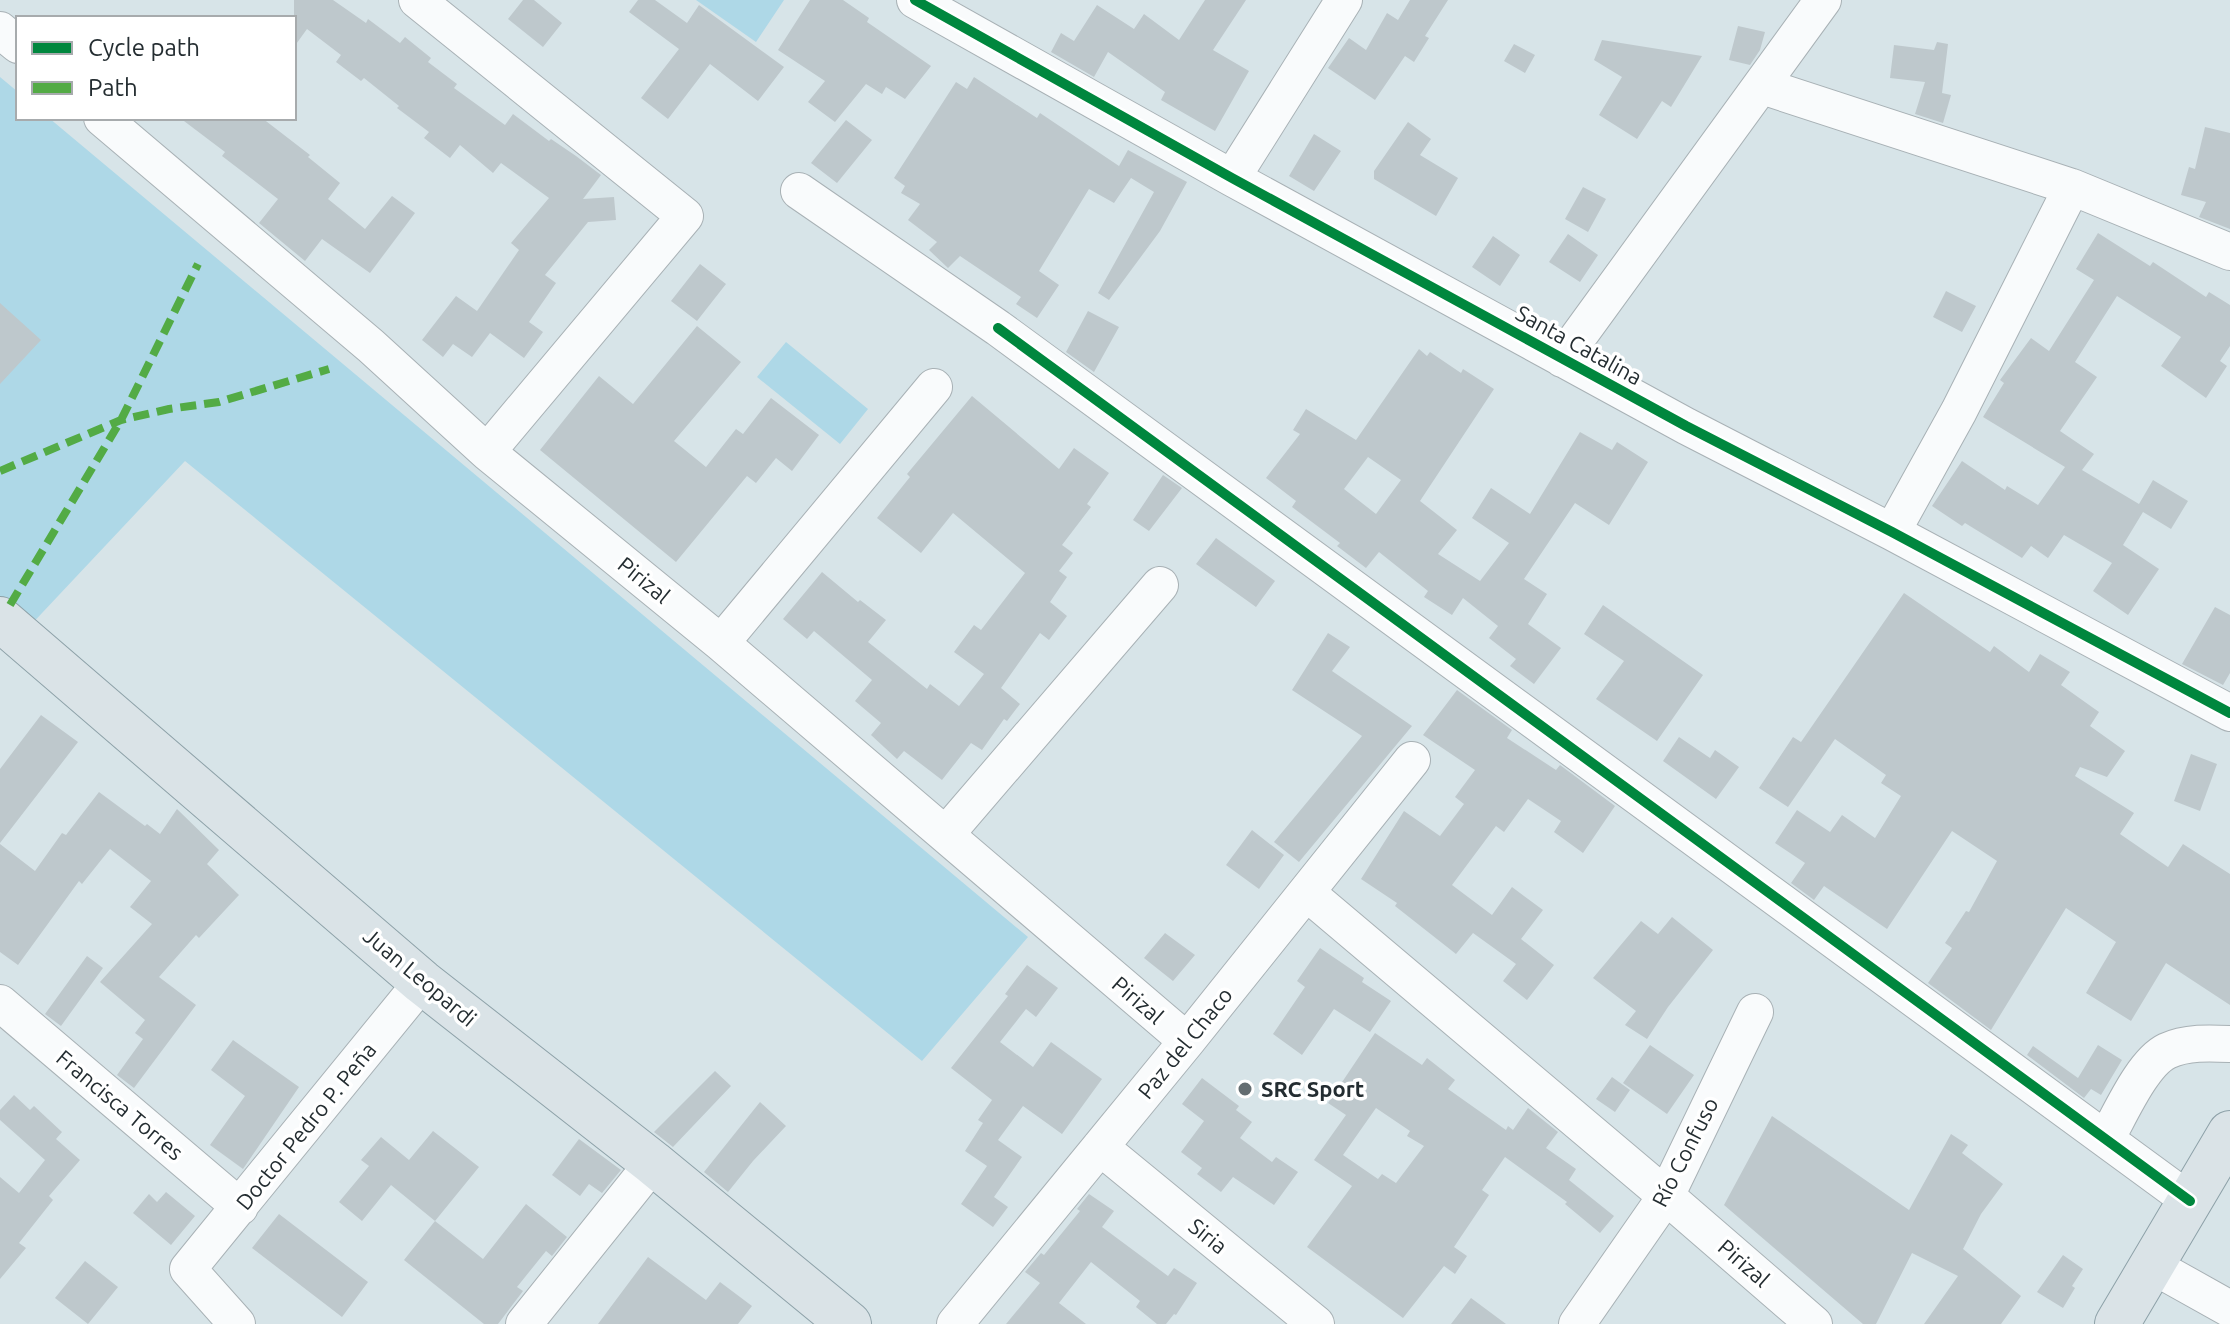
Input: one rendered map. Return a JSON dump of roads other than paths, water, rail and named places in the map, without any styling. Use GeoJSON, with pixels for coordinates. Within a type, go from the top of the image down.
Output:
{"type":"FeatureCollection","features":[{"type":"Feature","properties":{"kind":"main road","name":"Juan Leopardi"},"geometry":{"type":"LineString","coordinates":[[1,620],[422,982],[653,1163],[849,1324]]}},
{"type":"Feature","properties":{"kind":"main road"},"geometry":{"type":"LineString","coordinates":[[2117,1324],[2230,1133]]}},
{"type":"Feature","properties":{"kind":"street"},"geometry":{"type":"LineString","coordinates":[[417,0],[685,216],[487,452]]}},
{"type":"Feature","properties":{"kind":"street","name":"Santa Catalina"},"geometry":{"type":"LineString","coordinates":[[915,0],[1562,359],[2230,713]]}},
{"type":"Feature","properties":{"kind":"street"},"geometry":{"type":"LineString","coordinates":[[1232,178],[1344,0]]}},
{"type":"Feature","properties":{"kind":"street"},"geometry":{"type":"LineString","coordinates":[[1562,359],[1823,0]]}},
{"type":"Feature","properties":{"kind":"street"},"geometry":{"type":"LineString","coordinates":[[0,30],[16,43]]}},
{"type":"Feature","properties":{"kind":"street"},"geometry":{"type":"LineString","coordinates":[[1762,86],[2072,187],[2230,252]]}},
{"type":"Feature","properties":{"kind":"street","name":"Pirizal"},"geometry":{"type":"LineString","coordinates":[[104,120],[371,346],[487,452],[721,643],[1187,1041]]}},
{"type":"Feature","properties":{"kind":"street"},"geometry":{"type":"LineString","coordinates":[[1892,532],[1959,411],[2072,187]]}},
{"type":"Feature","properties":{"kind":"street"},"geometry":{"type":"LineString","coordinates":[[799,191],[998,328],[2190,1201]]}},
{"type":"Feature","properties":{"kind":"street"},"geometry":{"type":"LineString","coordinates":[[721,643],[934,387]]}},
{"type":"Feature","properties":{"kind":"street"},"geometry":{"type":"LineString","coordinates":[[946,834],[1160,585]]}},
{"type":"Feature","properties":{"kind":"street","name":"Paz del Chaco"},"geometry":{"type":"LineString","coordinates":[[955,1324],[1412,760]]}},
{"type":"Feature","properties":{"kind":"street","name":"Pirizal"},"geometry":{"type":"LineString","coordinates":[[1307,893],[1814,1324]]}},
{"type":"Feature","properties":{"kind":"street","name":"Doctor Pedro P. Peña"},"geometry":{"type":"LineString","coordinates":[[237,1324],[188,1269],[422,982]]}},
{"type":"Feature","properties":{"kind":"street","name":"Francisca Torres"},"geometry":{"type":"LineString","coordinates":[[0,1003],[240,1207]]}},
{"type":"Feature","properties":{"kind":"street","name":"Río Confuso"},"geometry":{"type":"LineString","coordinates":[[1577,1324],[1666,1196],[1755,1012]]}},
{"type":"Feature","properties":{"kind":"street"},"geometry":{"type":"LineString","coordinates":[[2106,1139],[2147,1069],[2157,1058],[2169,1050],[2202,1043],[2230,1044]]}},
{"type":"Feature","properties":{"kind":"street","name":"Siria"},"geometry":{"type":"LineString","coordinates":[[1100,1147],[1316,1324]]}},
{"type":"Feature","properties":{"kind":"street"},"geometry":{"type":"LineString","coordinates":[[524,1324],[653,1163]]}},
{"type":"Feature","properties":{"kind":"street"},"geometry":{"type":"LineString","coordinates":[[2153,1266],[2230,1309]]}},
{"type":"Feature","properties":{"kind":"place","name":"SRC Sport"},"geometry":{"type":"Point","coordinates":[1245,1089]}}]}
